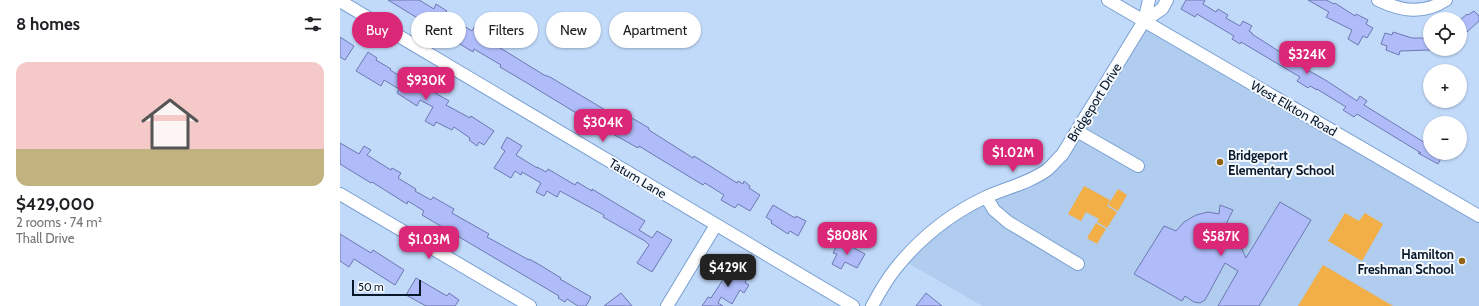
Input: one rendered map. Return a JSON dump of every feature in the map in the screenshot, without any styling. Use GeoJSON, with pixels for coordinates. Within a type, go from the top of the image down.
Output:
{"type":"FeatureCollection","features":[{"type":"Feature","properties":{"kind":"street","name":"West Elkton Road"},"geometry":{"type":"LineString","coordinates":[[1108,0],[1479,216]]}},
{"type":"Feature","properties":{"kind":"street"},"geometry":{"type":"LineString","coordinates":[[1144,22],[1149,0]]}},
{"type":"Feature","properties":{"kind":"street"},"geometry":{"type":"LineString","coordinates":[[1144,22],[1162,9],[1167,0]]}},
{"type":"Feature","properties":{"kind":"street"},"geometry":{"type":"LineString","coordinates":[[1378,0],[1394,8],[1411,10],[1428,8],[1446,0]]}},
{"type":"Feature","properties":{"kind":"street","name":"Tatum Lane"},"geometry":{"type":"LineString","coordinates":[[340,1],[853,306]]}},
{"type":"Feature","properties":{"kind":"street","name":"Bridgeport Drive"},"geometry":{"type":"LineString","coordinates":[[872,306],[896,268],[937,227],[959,212],[986,197],[1029,180],[1047,170],[1062,155],[1144,22]]}},
{"type":"Feature","properties":{"kind":"street"},"geometry":{"type":"LineString","coordinates":[[1077,131],[1138,166]]}},
{"type":"Feature","properties":{"kind":"street"},"geometry":{"type":"LineString","coordinates":[[340,194],[530,306]]}},
{"type":"Feature","properties":{"kind":"street"},"geometry":{"type":"LineString","coordinates":[[986,197],[994,210],[1008,222],[1078,264]]}},
{"type":"Feature","properties":{"kind":"street"},"geometry":{"type":"LineString","coordinates":[[667,306],[716,225]]}},
{"type":"Feature","properties":{"kind":"shaded area","name":"Bridgeport Elementary School"},"geometry":{"type":"Polygon","coordinates":[[[1144,21],[1479,216],[1479,306],[982,306],[903,260],[937,227],[1047,170],[1144,21]]]}},
{"type":"Feature","properties":{"kind":"shaded area"},"geometry":{"type":"Polygon","coordinates":[[[1084,186],[1110,200],[1107,206],[1117,212],[1107,228],[1097,222],[1099,219],[1086,212],[1081,221],[1068,214],[1084,186]]]}},
{"type":"Feature","properties":{"kind":"shaded area"},"geometry":{"type":"Polygon","coordinates":[[[1118,189],[1127,195],[1118,211],[1108,205],[1118,189]]]}},
{"type":"Feature","properties":{"kind":"shaded area"},"geometry":{"type":"Polygon","coordinates":[[[1345,213],[1359,221],[1365,213],[1383,224],[1362,261],[1328,241],[1345,213]]]}},
{"type":"Feature","properties":{"kind":"shaded area"},"geometry":{"type":"Polygon","coordinates":[[[1096,223],[1106,229],[1097,244],[1087,238],[1096,223]]]}},
{"type":"Feature","properties":{"kind":"shaded area"},"geometry":{"type":"Polygon","coordinates":[[[1323,265],[1393,306],[1298,306],[1323,265]]]}},
{"type":"Feature","properties":{"kind":"building"},"geometry":{"type":"Polygon","coordinates":[[[388,0],[419,0],[434,9],[436,4],[447,11],[411,12],[411,14],[388,0]]]}},
{"type":"Feature","properties":{"kind":"building"},"geometry":{"type":"Polygon","coordinates":[[[1186,0],[1205,0],[1203,4],[1216,12],[1218,9],[1228,15],[1226,18],[1240,26],[1243,21],[1252,26],[1249,31],[1252,34],[1280,52],[1283,53],[1286,48],[1301,57],[1297,64],[1327,81],[1357,101],[1360,96],[1367,101],[1364,105],[1423,142],[1423,156],[1418,153],[1421,153],[1357,114],[1354,117],[1343,110],[1346,107],[1317,89],[1310,86],[1308,88],[1297,81],[1300,77],[1241,42],[1240,44],[1232,39],[1234,36],[1197,14],[1195,17],[1181,9],[1186,0]]]}},
{"type":"Feature","properties":{"kind":"building"},"geometry":{"type":"Polygon","coordinates":[[[1308,0],[1326,0],[1334,4],[1335,3],[1355,16],[1356,14],[1368,20],[1366,24],[1373,28],[1367,38],[1363,36],[1358,45],[1348,39],[1352,30],[1326,17],[1329,12],[1308,0]]]}},
{"type":"Feature","properties":{"kind":"building"},"geometry":{"type":"Polygon","coordinates":[[[1474,11],[1479,16],[1479,21],[1467,32],[1467,14],[1468,15],[1474,11]]]}},
{"type":"Feature","properties":{"kind":"building"},"geometry":{"type":"Polygon","coordinates":[[[466,27],[472,31],[474,28],[474,48],[500,48],[617,117],[620,111],[649,128],[649,130],[693,158],[694,156],[737,183],[738,181],[743,184],[744,181],[750,186],[749,188],[760,195],[750,211],[738,204],[735,208],[721,200],[724,195],[705,183],[703,185],[639,146],[638,148],[586,119],[500,67],[501,65],[474,49],[473,52],[466,48],[466,27]]]}},
{"type":"Feature","properties":{"kind":"building"},"geometry":{"type":"Polygon","coordinates":[[[1393,32],[1412,38],[1423,38],[1423,50],[1400,51],[1399,55],[1386,50],[1387,46],[1381,44],[1385,33],[1392,35],[1393,32]]]}},
{"type":"Feature","properties":{"kind":"building"},"geometry":{"type":"Polygon","coordinates":[[[340,37],[352,45],[353,48],[345,60],[340,57],[340,37]]]}},
{"type":"Feature","properties":{"kind":"building"},"geometry":{"type":"Polygon","coordinates":[[[368,52],[377,58],[376,60],[391,69],[390,70],[413,84],[415,81],[449,101],[446,105],[470,118],[471,116],[494,131],[484,145],[479,142],[477,146],[469,140],[470,138],[454,127],[452,130],[436,122],[434,126],[425,121],[433,107],[420,100],[417,106],[397,93],[399,89],[384,80],[381,86],[356,71],[368,52]]]}},
{"type":"Feature","properties":{"kind":"building"},"geometry":{"type":"Polygon","coordinates":[[[507,137],[522,146],[516,155],[537,168],[546,172],[548,169],[575,185],[577,182],[592,191],[592,189],[645,221],[639,230],[652,238],[657,231],[672,240],[652,272],[637,263],[649,245],[645,241],[603,217],[604,215],[560,191],[557,197],[547,191],[544,196],[536,192],[541,183],[522,172],[521,175],[515,171],[511,178],[494,168],[505,151],[501,148],[507,137]]]}},
{"type":"Feature","properties":{"kind":"building"},"geometry":{"type":"Polygon","coordinates":[[[340,143],[359,154],[364,146],[371,150],[367,155],[391,170],[392,168],[401,173],[398,178],[416,189],[415,191],[431,200],[433,197],[454,209],[452,213],[489,234],[487,237],[540,265],[561,278],[560,279],[591,297],[586,306],[578,306],[567,299],[565,302],[558,298],[559,296],[422,215],[424,211],[408,201],[407,204],[340,164],[340,143]]]}},
{"type":"Feature","properties":{"kind":"building"},"geometry":{"type":"Polygon","coordinates":[[[1431,160],[1440,160],[1438,164],[1431,160]]]}},
{"type":"Feature","properties":{"kind":"building"},"geometry":{"type":"Polygon","coordinates":[[[1280,202],[1311,220],[1259,306],[1218,306],[1238,271],[1225,263],[1205,300],[1200,303],[1194,302],[1185,296],[1182,301],[1134,274],[1164,226],[1176,231],[1184,222],[1196,215],[1208,212],[1219,214],[1220,205],[1233,210],[1225,226],[1234,233],[1246,258],[1280,202]]]}},
{"type":"Feature","properties":{"kind":"building"},"geometry":{"type":"Polygon","coordinates":[[[773,205],[795,218],[796,216],[806,221],[798,236],[790,231],[788,234],[771,223],[772,221],[766,217],[773,205]]]}},
{"type":"Feature","properties":{"kind":"building"},"geometry":{"type":"Polygon","coordinates":[[[340,234],[371,253],[373,250],[404,270],[395,285],[354,259],[349,267],[340,261],[340,234]]]}},
{"type":"Feature","properties":{"kind":"building"},"geometry":{"type":"Polygon","coordinates":[[[838,243],[843,246],[845,243],[865,254],[857,268],[845,262],[841,269],[832,264],[837,254],[833,253],[838,243]]]}},
{"type":"Feature","properties":{"kind":"building"},"geometry":{"type":"Polygon","coordinates":[[[727,265],[747,278],[745,283],[749,285],[744,293],[740,290],[732,304],[721,297],[718,303],[723,306],[702,306],[708,297],[711,298],[724,278],[720,275],[727,265]]]}},
{"type":"Feature","properties":{"kind":"building"},"geometry":{"type":"Polygon","coordinates":[[[416,278],[447,296],[449,293],[459,300],[455,306],[426,306],[406,295],[416,278]]]}},
{"type":"Feature","properties":{"kind":"building"},"geometry":{"type":"Polygon","coordinates":[[[621,293],[632,306],[604,306],[621,293]]]}},
{"type":"Feature","properties":{"kind":"building"},"geometry":{"type":"Polygon","coordinates":[[[926,293],[942,306],[916,306],[926,293]]]}},
{"type":"Feature","properties":{"kind":"place","name":"Bridgeport Elementary School"},"geometry":{"type":"Point","coordinates":[1220,162]}},
{"type":"Feature","properties":{"kind":"place","name":"Hamilton Freshman School"},"geometry":{"type":"Point","coordinates":[1462,261]}}]}
